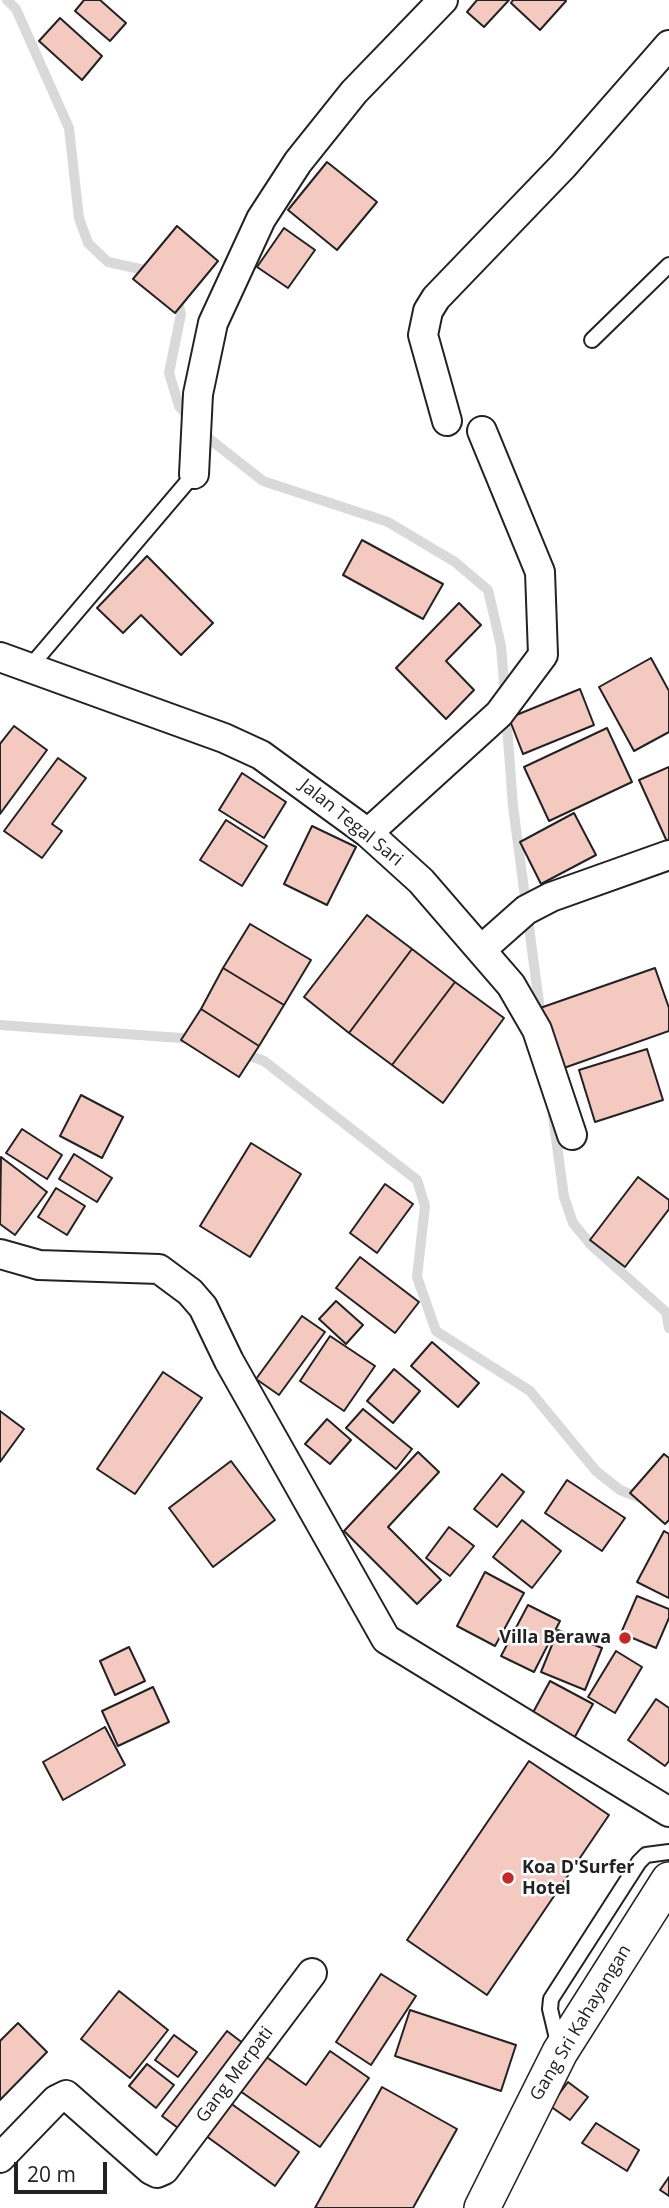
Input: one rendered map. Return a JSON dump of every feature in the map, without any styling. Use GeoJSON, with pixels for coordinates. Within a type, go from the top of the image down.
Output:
{"type":"FeatureCollection","features":[{"type":"Feature","properties":{"kind":"street"},"geometry":{"type":"LineString","coordinates":[[194,474],[197,457],[198,394],[212,323],[261,219],[298,162],[354,92],[443,0]]}},
{"type":"Feature","properties":{"kind":"street"},"geometry":{"type":"LineString","coordinates":[[447,421],[423,335],[432,305],[446,285],[563,166],[669,45]]}},
{"type":"Feature","properties":{"kind":"street"},"geometry":{"type":"LineString","coordinates":[[368,833],[499,714],[543,654],[540,572],[482,431]]}},
{"type":"Feature","properties":{"kind":"street","name":"Jalan Tegal Sari"},"geometry":{"type":"LineString","coordinates":[[0,657],[224,738],[261,755],[368,833],[421,881],[482,948],[511,985],[537,1030],[572,1135]]}},
{"type":"Feature","properties":{"kind":"street"},"geometry":{"type":"LineString","coordinates":[[482,948],[526,910],[551,897],[669,855]]}},
{"type":"Feature","properties":{"kind":"street"},"geometry":{"type":"LineString","coordinates":[[0,1254],[40,1265],[159,1269],[190,1292],[203,1307],[229,1361],[386,1639],[669,1812]]}},
{"type":"Feature","properties":{"kind":"street","name":"Gang Sri Kahayangan"},"geometry":{"type":"LineString","coordinates":[[482,2208],[560,2052],[669,1880]]}},
{"type":"Feature","properties":{"kind":"street","name":"Gang Merpati"},"geometry":{"type":"LineString","coordinates":[[0,2158],[56,2100],[66,2095],[151,2170],[157,2174],[164,2170],[313,1973]]}},
{"type":"Feature","properties":{"kind":"lane"},"geometry":{"type":"LineString","coordinates":[[592,340],[669,265]]}},
{"type":"Feature","properties":{"kind":"lane"},"geometry":{"type":"LineString","coordinates":[[29,668],[194,474]]}},
{"type":"Feature","properties":{"kind":"lane"},"geometry":{"type":"LineString","coordinates":[[560,2052],[550,2009],[551,1999],[639,1862],[646,1855],[669,1852]]}},
{"type":"Feature","properties":{"kind":"building"},"geometry":{"type":"Polygon","coordinates":[[[84,0],[100,0],[126,23],[110,41],[75,11],[84,0]]]}},
{"type":"Feature","properties":{"kind":"building"},"geometry":{"type":"Polygon","coordinates":[[[477,0],[509,0],[484,27],[467,12],[477,0]]]}},
{"type":"Feature","properties":{"kind":"building"},"geometry":{"type":"Polygon","coordinates":[[[513,0],[566,1],[540,30],[511,3],[513,0]]]}},
{"type":"Feature","properties":{"kind":"building"},"geometry":{"type":"Polygon","coordinates":[[[60,18],[102,56],[82,80],[39,41],[60,18]]]}},
{"type":"Feature","properties":{"kind":"building"},"geometry":{"type":"Polygon","coordinates":[[[327,162],[377,202],[337,250],[288,210],[327,162]]]}},
{"type":"Feature","properties":{"kind":"building"},"geometry":{"type":"Polygon","coordinates":[[[177,226],[218,261],[175,313],[133,279],[177,226]]]}},
{"type":"Feature","properties":{"kind":"building"},"geometry":{"type":"Polygon","coordinates":[[[284,228],[315,250],[288,288],[257,267],[284,228]]]}},
{"type":"Feature","properties":{"kind":"building"},"geometry":{"type":"Polygon","coordinates":[[[362,540],[443,584],[423,619],[343,575],[362,540]]]}},
{"type":"Feature","properties":{"kind":"building"},"geometry":{"type":"Polygon","coordinates":[[[147,556],[213,623],[181,655],[141,615],[123,633],[97,608],[147,556]]]}},
{"type":"Feature","properties":{"kind":"building"},"geometry":{"type":"Polygon","coordinates":[[[459,603],[481,625],[446,661],[474,690],[446,719],[396,668],[459,603]]]}},
{"type":"Feature","properties":{"kind":"building"},"geometry":{"type":"Polygon","coordinates":[[[651,658],[669,691],[669,732],[634,751],[599,687],[651,658]]]}},
{"type":"Feature","properties":{"kind":"building"},"geometry":{"type":"Polygon","coordinates":[[[580,689],[594,725],[523,754],[509,718],[580,689]]]}},
{"type":"Feature","properties":{"kind":"building"},"geometry":{"type":"Polygon","coordinates":[[[14,726],[47,750],[0,814],[0,744],[14,726]]]}},
{"type":"Feature","properties":{"kind":"building"},"geometry":{"type":"Polygon","coordinates":[[[607,728],[632,782],[549,821],[524,767],[607,728]]]}},
{"type":"Feature","properties":{"kind":"building"},"geometry":{"type":"Polygon","coordinates":[[[58,758],[86,778],[52,824],[62,831],[42,858],[4,831],[58,758]]]}},
{"type":"Feature","properties":{"kind":"building"},"geometry":{"type":"Polygon","coordinates":[[[669,767],[669,846],[639,780],[669,767]]]}},
{"type":"Feature","properties":{"kind":"building"},"geometry":{"type":"Polygon","coordinates":[[[242,773],[286,802],[264,838],[219,810],[242,773]]]}},
{"type":"Feature","properties":{"kind":"building"},"geometry":{"type":"Polygon","coordinates":[[[574,813],[596,855],[541,884],[520,842],[574,813]]]}},
{"type":"Feature","properties":{"kind":"building"},"geometry":{"type":"Polygon","coordinates":[[[226,820],[267,846],[242,886],[200,860],[226,820]]]}},
{"type":"Feature","properties":{"kind":"building"},"geometry":{"type":"Polygon","coordinates":[[[312,826],[356,847],[327,905],[284,884],[312,826]]]}},
{"type":"Feature","properties":{"kind":"building"},"geometry":{"type":"Polygon","coordinates":[[[367,915],[412,949],[349,1033],[304,997],[367,915]]]}},
{"type":"Feature","properties":{"kind":"building"},"geometry":{"type":"Polygon","coordinates":[[[250,924],[311,960],[284,1005],[223,968],[250,924]]]}},
{"type":"Feature","properties":{"kind":"building"},"geometry":{"type":"Polygon","coordinates":[[[412,949],[455,982],[392,1065],[349,1033],[412,949]]]}},
{"type":"Feature","properties":{"kind":"building"},"geometry":{"type":"Polygon","coordinates":[[[223,968],[284,1005],[259,1046],[201,1009],[223,968]]]}},
{"type":"Feature","properties":{"kind":"building"},"geometry":{"type":"Polygon","coordinates":[[[655,968],[669,1008],[669,1031],[561,1069],[540,1008],[655,968]]]}},
{"type":"Feature","properties":{"kind":"building"},"geometry":{"type":"Polygon","coordinates":[[[455,982],[504,1018],[443,1103],[392,1065],[455,982]]]}},
{"type":"Feature","properties":{"kind":"building"},"geometry":{"type":"Polygon","coordinates":[[[201,1009],[259,1046],[239,1077],[181,1040],[201,1009]]]}},
{"type":"Feature","properties":{"kind":"building"},"geometry":{"type":"Polygon","coordinates":[[[647,1049],[663,1100],[595,1122],[579,1070],[647,1049]]]}},
{"type":"Feature","properties":{"kind":"building"},"geometry":{"type":"Polygon","coordinates":[[[81,1095],[123,1117],[102,1158],[60,1136],[81,1095]]]}},
{"type":"Feature","properties":{"kind":"building"},"geometry":{"type":"Polygon","coordinates":[[[22,1129],[62,1155],[47,1179],[6,1153],[22,1129]]]}},
{"type":"Feature","properties":{"kind":"building"},"geometry":{"type":"Polygon","coordinates":[[[251,1143],[301,1174],[250,1257],[200,1226],[251,1143]]]}},
{"type":"Feature","properties":{"kind":"building"},"geometry":{"type":"Polygon","coordinates":[[[74,1154],[112,1178],[97,1202],[59,1179],[74,1154]]]}},
{"type":"Feature","properties":{"kind":"building"},"geometry":{"type":"Polygon","coordinates":[[[1,1157],[47,1192],[15,1235],[0,1224],[1,1157]]]}},
{"type":"Feature","properties":{"kind":"building"},"geometry":{"type":"Polygon","coordinates":[[[638,1177],[669,1200],[669,1209],[625,1267],[590,1240],[638,1177]]]}},
{"type":"Feature","properties":{"kind":"building"},"geometry":{"type":"Polygon","coordinates":[[[385,1184],[413,1204],[377,1253],[350,1233],[385,1184]]]}},
{"type":"Feature","properties":{"kind":"building"},"geometry":{"type":"Polygon","coordinates":[[[56,1188],[85,1206],[67,1235],[38,1217],[56,1188]]]}},
{"type":"Feature","properties":{"kind":"building"},"geometry":{"type":"Polygon","coordinates":[[[360,1257],[419,1302],[395,1333],[336,1288],[360,1257]]]}},
{"type":"Feature","properties":{"kind":"building"},"geometry":{"type":"Polygon","coordinates":[[[336,1301],[363,1325],[346,1344],[319,1319],[336,1301]]]}},
{"type":"Feature","properties":{"kind":"building"},"geometry":{"type":"Polygon","coordinates":[[[302,1316],[325,1332],[279,1395],[256,1379],[302,1316]]]}},
{"type":"Feature","properties":{"kind":"building"},"geometry":{"type":"Polygon","coordinates":[[[330,1336],[375,1366],[344,1411],[300,1381],[330,1336]]]}},
{"type":"Feature","properties":{"kind":"building"},"geometry":{"type":"Polygon","coordinates":[[[432,1342],[479,1383],[458,1407],[411,1366],[432,1342]]]}},
{"type":"Feature","properties":{"kind":"building"},"geometry":{"type":"Polygon","coordinates":[[[394,1369],[420,1391],[393,1423],[367,1401],[394,1369]]]}},
{"type":"Feature","properties":{"kind":"building"},"geometry":{"type":"Polygon","coordinates":[[[163,1372],[202,1398],[135,1494],[97,1469],[163,1372]]]}},
{"type":"Feature","properties":{"kind":"building"},"geometry":{"type":"Polygon","coordinates":[[[363,1409],[412,1449],[396,1469],[346,1428],[363,1409]]]}},
{"type":"Feature","properties":{"kind":"building"},"geometry":{"type":"Polygon","coordinates":[[[0,1411],[24,1429],[0,1462],[0,1411]]]}},
{"type":"Feature","properties":{"kind":"building"},"geometry":{"type":"Polygon","coordinates":[[[327,1419],[351,1440],[330,1464],[305,1444],[327,1419]]]}},
{"type":"Feature","properties":{"kind":"building"},"geometry":{"type":"Polygon","coordinates":[[[418,1452],[439,1472],[388,1527],[441,1580],[417,1604],[344,1531],[418,1452]]]}},
{"type":"Feature","properties":{"kind":"building"},"geometry":{"type":"Polygon","coordinates":[[[664,1454],[669,1458],[669,1520],[665,1524],[630,1493],[664,1454]]]}},
{"type":"Feature","properties":{"kind":"building"},"geometry":{"type":"Polygon","coordinates":[[[231,1461],[275,1520],[213,1567],[169,1508],[231,1461]]]}},
{"type":"Feature","properties":{"kind":"building"},"geometry":{"type":"Polygon","coordinates":[[[502,1474],[524,1492],[497,1527],[474,1509],[502,1474]]]}},
{"type":"Feature","properties":{"kind":"building"},"geometry":{"type":"Polygon","coordinates":[[[567,1480],[625,1518],[602,1551],[545,1513],[567,1480]]]}},
{"type":"Feature","properties":{"kind":"building"},"geometry":{"type":"Polygon","coordinates":[[[522,1520],[561,1551],[532,1588],[493,1557],[522,1520]]]}},
{"type":"Feature","properties":{"kind":"building"},"geometry":{"type":"Polygon","coordinates":[[[449,1527],[474,1546],[450,1576],[426,1558],[449,1527]]]}},
{"type":"Feature","properties":{"kind":"building"},"geometry":{"type":"Polygon","coordinates":[[[664,1531],[669,1534],[669,1598],[637,1582],[664,1531]]]}},
{"type":"Feature","properties":{"kind":"building"},"geometry":{"type":"Polygon","coordinates":[[[485,1572],[524,1593],[495,1646],[457,1626],[485,1572]]]}},
{"type":"Feature","properties":{"kind":"building"},"geometry":{"type":"Polygon","coordinates":[[[637,1596],[669,1609],[669,1618],[656,1648],[621,1633],[637,1596]]]}},
{"type":"Feature","properties":{"kind":"building"},"geometry":{"type":"Polygon","coordinates":[[[528,1605],[560,1621],[534,1672],[501,1656],[528,1605]]]}},
{"type":"Feature","properties":{"kind":"building"},"geometry":{"type":"Polygon","coordinates":[[[558,1630],[602,1648],[585,1690],[541,1672],[558,1630]]]}},
{"type":"Feature","properties":{"kind":"building"},"geometry":{"type":"Polygon","coordinates":[[[129,1647],[145,1681],[115,1695],[100,1661],[129,1647]]]}},
{"type":"Feature","properties":{"kind":"building"},"geometry":{"type":"Polygon","coordinates":[[[616,1651],[642,1667],[615,1713],[588,1697],[616,1651]]]}},
{"type":"Feature","properties":{"kind":"building"},"geometry":{"type":"Polygon","coordinates":[[[550,1681],[593,1704],[572,1742],[529,1720],[550,1681]]]}},
{"type":"Feature","properties":{"kind":"building"},"geometry":{"type":"Polygon","coordinates":[[[153,1687],[169,1722],[118,1746],[102,1711],[153,1687]]]}},
{"type":"Feature","properties":{"kind":"building"},"geometry":{"type":"Polygon","coordinates":[[[656,1699],[669,1708],[669,1761],[665,1766],[628,1740],[656,1699]]]}},
{"type":"Feature","properties":{"kind":"building"},"geometry":{"type":"Polygon","coordinates":[[[105,1727],[125,1765],[63,1800],[43,1762],[105,1727]]]}},
{"type":"Feature","properties":{"kind":"building","name":"Koa D'Surfer Hotel"},"geometry":{"type":"Polygon","coordinates":[[[529,1761],[609,1815],[487,1995],[407,1940],[529,1761]]]}},
{"type":"Feature","properties":{"kind":"building"},"geometry":{"type":"Polygon","coordinates":[[[381,1974],[416,1996],[371,2065],[336,2042],[381,1974]]]}},
{"type":"Feature","properties":{"kind":"building"},"geometry":{"type":"Polygon","coordinates":[[[119,1991],[168,2030],[130,2078],[81,2039],[119,1991]]]}},
{"type":"Feature","properties":{"kind":"building"},"geometry":{"type":"Polygon","coordinates":[[[410,2010],[516,2045],[501,2091],[395,2056],[410,2010]]]}},
{"type":"Feature","properties":{"kind":"building"},"geometry":{"type":"Polygon","coordinates":[[[18,2023],[47,2052],[0,2100],[0,2041],[18,2023]]]}},
{"type":"Feature","properties":{"kind":"building"},"geometry":{"type":"Polygon","coordinates":[[[227,2031],[252,2050],[186,2134],[162,2116],[227,2031]]]}},
{"type":"Feature","properties":{"kind":"building"},"geometry":{"type":"Polygon","coordinates":[[[174,2035],[197,2052],[178,2077],[155,2060],[174,2035]]]}},
{"type":"Feature","properties":{"kind":"building"},"geometry":{"type":"Polygon","coordinates":[[[330,2051],[369,2078],[320,2147],[240,2091],[265,2056],[306,2085],[330,2051]]]}},
{"type":"Feature","properties":{"kind":"building"},"geometry":{"type":"Polygon","coordinates":[[[147,2064],[174,2085],[156,2108],[129,2086],[147,2064]]]}},
{"type":"Feature","properties":{"kind":"building"},"geometry":{"type":"Polygon","coordinates":[[[568,2082],[588,2097],[570,2120],[550,2106],[568,2082]]]}},
{"type":"Feature","properties":{"kind":"building"},"geometry":{"type":"Polygon","coordinates":[[[382,2087],[457,2129],[413,2208],[315,2208],[382,2087]]]}},
{"type":"Feature","properties":{"kind":"building"},"geometry":{"type":"Polygon","coordinates":[[[226,2100],[299,2152],[275,2186],[202,2133],[226,2100]]]}},
{"type":"Feature","properties":{"kind":"building"},"geometry":{"type":"Polygon","coordinates":[[[596,2123],[639,2150],[627,2171],[582,2143],[596,2123]]]}},
{"type":"Feature","properties":{"kind":"building"},"geometry":{"type":"Polygon","coordinates":[[[669,2177],[669,2196],[660,2190],[669,2177]]]}},
{"type":"Feature","properties":{"kind":"waterway"},"geometry":{"type":"LineString","coordinates":[[7,0],[16,9],[69,128],[79,218],[88,243],[108,262],[154,272]]}},
{"type":"Feature","properties":{"kind":"waterway"},"geometry":{"type":"LineString","coordinates":[[177,298],[181,314],[169,373],[179,406],[190,419]]}},
{"type":"Feature","properties":{"kind":"waterway"},"geometry":{"type":"LineString","coordinates":[[202,433],[263,481],[388,522],[455,562],[488,590],[501,646],[505,695]]}},
{"type":"Feature","properties":{"kind":"waterway"},"geometry":{"type":"LineString","coordinates":[[506,713],[513,806],[541,1018]]}},
{"type":"Feature","properties":{"kind":"waterway"},"geometry":{"type":"LineString","coordinates":[[0,1025],[195,1039]]}},
{"type":"Feature","properties":{"kind":"waterway"},"geometry":{"type":"LineString","coordinates":[[239,1052],[264,1061],[417,1180],[425,1206],[417,1277],[436,1331],[530,1391],[596,1471],[620,1490],[643,1499]]}},
{"type":"Feature","properties":{"kind":"waterway"},"geometry":{"type":"LineString","coordinates":[[553,1116],[564,1197],[573,1223],[591,1245],[666,1312],[669,1328]]}},
{"type":"Feature","properties":{"kind":"place","name":"Villa Berawa"},"geometry":{"type":"Point","coordinates":[625,1638]}},
{"type":"Feature","properties":{"kind":"place","name":"Koa D'Surfer Hotel"},"geometry":{"type":"Point","coordinates":[508,1878]}}]}
